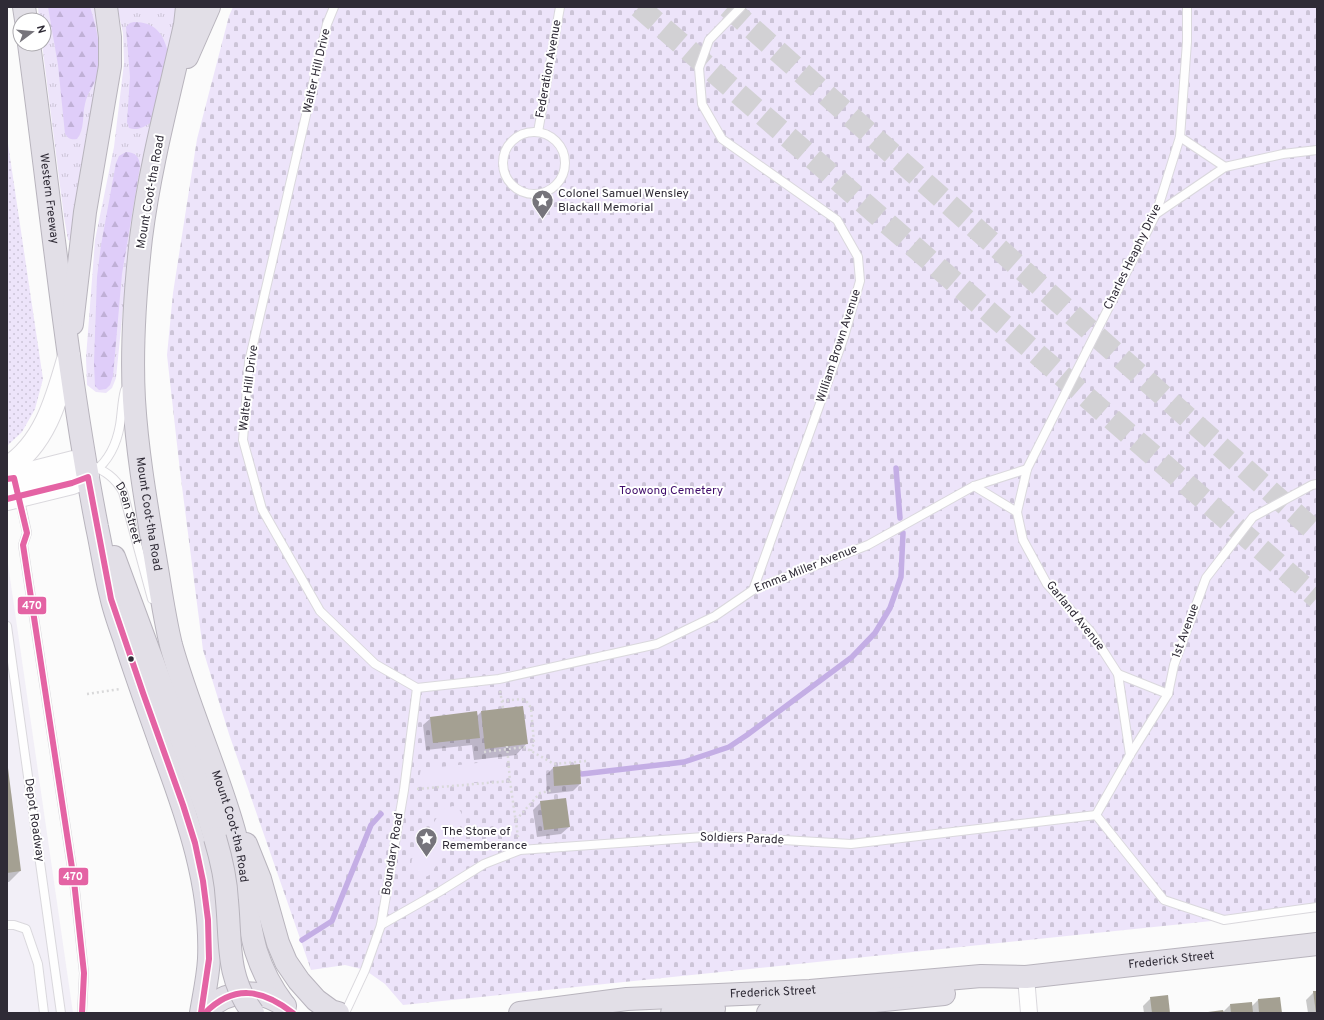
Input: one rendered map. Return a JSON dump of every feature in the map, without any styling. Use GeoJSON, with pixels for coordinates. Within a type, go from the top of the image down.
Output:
{"type":"FeatureCollection","features":[{"type":"Feature","properties":{"kind":"highway"},"geometry":{"type":"LineString","coordinates":[[106,7],[110,37],[110,66],[85,212],[69,354],[90,469],[93,506],[111,597],[130,657],[193,837],[201,870],[208,928],[209,958],[208,976],[201,1013]]}},
{"type":"Feature","properties":{"kind":"highway","name":"Mount Coot-tha Road"},"geometry":{"type":"LineString","coordinates":[[187,7],[185,25],[167,103],[142,236],[134,323],[134,401],[144,488],[164,608],[175,657],[227,807],[236,838],[250,924],[257,954],[270,984],[288,1009]]}},
{"type":"Feature","properties":{"kind":"highway"},"geometry":{"type":"LineString","coordinates":[[167,103],[209,7]]}},
{"type":"Feature","properties":{"kind":"highway","name":"Western Freeway"},"geometry":{"type":"LineString","coordinates":[[30,52],[69,354]]}},
{"type":"Feature","properties":{"kind":"highway"},"geometry":{"type":"LineString","coordinates":[[93,506],[117,566],[207,811],[219,854],[227,899],[230,955],[234,978],[253,1013]]}},
{"type":"Feature","properties":{"kind":"highway"},"geometry":{"type":"LineString","coordinates":[[227,807],[257,869],[278,943],[286,962],[299,981],[316,1000],[338,1013]]}},
{"type":"Feature","properties":{"kind":"highway","name":"Frederick Street"},"geometry":{"type":"LineString","coordinates":[[520,1013],[628,999],[810,991],[981,976],[1026,977],[1317,944]]}},
{"type":"Feature","properties":{"kind":"highway","name":"Frederick Street"},"geometry":{"type":"LineString","coordinates":[[672,1013],[742,1006],[779,1012],[982,990],[1026,977]]}},
{"type":"Feature","properties":{"kind":"highway"},"geometry":{"type":"LineString","coordinates":[[205,1013],[211,1006],[220,1000],[230,995],[239,994],[258,994],[268,997],[288,1009]]}},
{"type":"Feature","properties":{"kind":"street"},"geometry":{"type":"LineString","coordinates":[[11,484],[16,462],[31,447],[44,427],[54,407],[69,354]]}},
{"type":"Feature","properties":{"kind":"street"},"geometry":{"type":"LineString","coordinates":[[11,484],[74,462],[90,469]]}},
{"type":"Feature","properties":{"kind":"street"},"geometry":{"type":"LineString","coordinates":[[1026,977],[1029,1013]]}},
{"type":"Feature","properties":{"kind":"lane","name":"Walter Hill Drive"},"geometry":{"type":"LineString","coordinates":[[334,7],[327,24],[249,362],[242,440],[262,510],[320,612],[375,664],[417,688]]}},
{"type":"Feature","properties":{"kind":"lane","name":"Federation Avenue"},"geometry":{"type":"LineString","coordinates":[[538,132],[560,7]]}},
{"type":"Feature","properties":{"kind":"lane","name":"William Brown Avenue"},"geometry":{"type":"LineString","coordinates":[[741,7],[709,40],[699,68],[702,104],[722,139],[836,220],[858,257],[860,281],[844,337],[753,590]]}},
{"type":"Feature","properties":{"kind":"lane","name":"Charles Heaphy Drive"},"geometry":{"type":"LineString","coordinates":[[1017,512],[1027,469],[1156,214],[1180,137],[1187,42],[1187,7]]}},
{"type":"Feature","properties":{"kind":"lane","name":"Federation Avenue"},"geometry":{"type":"LineString","coordinates":[[528,132],[538,132],[548,135],[557,141],[563,150],[566,161],[565,171],[557,185],[544,194],[534,195],[524,193],[515,188],[508,180],[504,171],[503,161],[505,151],[511,142],[528,132]]}},
{"type":"Feature","properties":{"kind":"lane"},"geometry":{"type":"LineString","coordinates":[[1180,137],[1225,167]]}},
{"type":"Feature","properties":{"kind":"lane"},"geometry":{"type":"LineString","coordinates":[[1156,214],[1225,167],[1283,154],[1317,150]]}},
{"type":"Feature","properties":{"kind":"lane"},"geometry":{"type":"LineString","coordinates":[[90,469],[109,455],[118,436],[124,392],[133,373]]}},
{"type":"Feature","properties":{"kind":"lane","name":"Dean Street"},"geometry":{"type":"LineString","coordinates":[[90,469],[114,478],[123,492],[153,602],[164,633],[175,657]]}},
{"type":"Feature","properties":{"kind":"lane","name":"Emma Miller Avenue"},"geometry":{"type":"LineString","coordinates":[[417,688],[499,679],[657,644],[715,616],[753,590],[868,545],[974,486],[1027,469]]}},
{"type":"Feature","properties":{"kind":"lane"},"geometry":{"type":"LineString","coordinates":[[11,484],[27,533],[23,545],[75,889],[84,973],[82,1013]]}},
{"type":"Feature","properties":{"kind":"lane","name":"1st Avenue"},"geometry":{"type":"LineString","coordinates":[[1096,815],[1130,755],[1168,694],[1174,665],[1206,578],[1253,517],[1312,485],[1317,484]]}},
{"type":"Feature","properties":{"kind":"lane"},"geometry":{"type":"LineString","coordinates":[[974,486],[1017,512]]}},
{"type":"Feature","properties":{"kind":"lane","name":"Garland Avenue"},"geometry":{"type":"LineString","coordinates":[[1017,512],[1023,540],[1047,584],[1091,632],[1118,674]]}},
{"type":"Feature","properties":{"kind":"lane","name":"Depot Roadway"},"geometry":{"type":"LineString","coordinates":[[7,626],[61,1013]]}},
{"type":"Feature","properties":{"kind":"lane"},"geometry":{"type":"LineString","coordinates":[[1118,674],[1168,694]]}},
{"type":"Feature","properties":{"kind":"lane"},"geometry":{"type":"LineString","coordinates":[[1118,674],[1130,755]]}},
{"type":"Feature","properties":{"kind":"lane","name":"Boundary Road"},"geometry":{"type":"LineString","coordinates":[[345,1013],[365,970],[382,925],[404,790],[417,688]]}},
{"type":"Feature","properties":{"kind":"lane"},"geometry":{"type":"LineString","coordinates":[[1096,815],[1164,900],[1224,920],[1317,907]]}},
{"type":"Feature","properties":{"kind":"lane","name":"Soldiers Parade"},"geometry":{"type":"LineString","coordinates":[[382,925],[484,864],[520,850],[718,836],[851,844],[1096,815]]}},
{"type":"Feature","properties":{"kind":"lane"},"geometry":{"type":"LineString","coordinates":[[7,925],[14,925],[26,929],[38,964],[44,1013]]}},
{"type":"Feature","properties":{"kind":"path"},"geometry":{"type":"LineString","coordinates":[[87,694],[109,691]]}},
{"type":"Feature","properties":{"kind":"path"},"geometry":{"type":"LineString","coordinates":[[502,701],[522,699],[527,702],[531,708],[534,743],[531,751]]}},
{"type":"Feature","properties":{"kind":"path"},"geometry":{"type":"LineString","coordinates":[[507,748],[520,850]]}},
{"type":"Feature","properties":{"kind":"path"},"geometry":{"type":"LineString","coordinates":[[484,752],[507,748],[524,748],[554,764],[587,761]]}},
{"type":"Feature","properties":{"kind":"path"},"geometry":{"type":"LineString","coordinates":[[404,790],[510,781]]}},
{"type":"Feature","properties":{"kind":"path"},"geometry":{"type":"LineString","coordinates":[[515,820],[540,793],[553,790]]}},
{"type":"Feature","properties":{"kind":"shaded area"},"geometry":{"type":"Polygon","coordinates":[[[7,557],[73,1013],[7,1013],[7,557]]]}},
{"type":"Feature","properties":{"kind":"green space"},"geometry":{"type":"Polygon","coordinates":[[[38,7],[97,7],[100,57],[72,241],[68,240],[64,217],[43,52],[52,52],[52,12],[38,12],[38,7]]]}},
{"type":"Feature","properties":{"kind":"green space"},"geometry":{"type":"Polygon","coordinates":[[[48,7],[90,7],[96,30],[100,55],[99,70],[86,100],[82,127],[80,135],[77,139],[70,139],[65,134],[58,65],[52,30],[52,12],[49,12],[48,7]]]}},
{"type":"Feature","properties":{"kind":"green space"},"geometry":{"type":"Polygon","coordinates":[[[117,7],[177,7],[174,28],[151,122],[128,259],[116,378],[112,388],[106,393],[96,392],[87,385],[86,358],[95,240],[114,147],[124,63],[123,33],[117,7]]]}},
{"type":"Feature","properties":{"kind":"green space","name":"Toowong Cemetery"},"geometry":{"type":"Polygon","coordinates":[[[233,7],[1317,7],[1317,910],[403,1005],[385,984],[365,970],[345,965],[311,970],[229,734],[203,650],[167,355],[173,293],[197,139],[229,16],[233,7]]]}},
{"type":"Feature","properties":{"kind":"green space"},"geometry":{"type":"Polygon","coordinates":[[[134,22],[153,26],[164,39],[168,52],[151,122],[138,129],[129,128],[127,122],[130,77],[126,27],[130,23],[134,22]]]}},
{"type":"Feature","properties":{"kind":"green space"},"geometry":{"type":"Polygon","coordinates":[[[7,137],[43,379],[35,409],[22,432],[7,446],[7,137]]]}},
{"type":"Feature","properties":{"kind":"green space"},"geometry":{"type":"Polygon","coordinates":[[[126,152],[134,154],[138,158],[140,167],[122,274],[113,376],[110,385],[106,389],[99,390],[95,386],[94,363],[97,277],[101,245],[116,163],[119,156],[126,152]]]}},
{"type":"Feature","properties":{"kind":"green space"},"geometry":{"type":"Polygon","coordinates":[[[496,761],[505,769],[500,780],[417,787],[421,769],[496,761]]]}},
{"type":"Feature","properties":{"kind":"green space"},"geometry":{"type":"Polygon","coordinates":[[[453,806],[461,812],[463,822],[431,874],[426,877],[418,878],[413,873],[411,864],[412,859],[442,809],[453,806]]]}},
{"type":"Feature","properties":{"kind":"building"},"geometry":{"type":"Polygon","coordinates":[[[523,706],[528,744],[485,749],[481,711],[523,706]]]}},
{"type":"Feature","properties":{"kind":"building"},"geometry":{"type":"Polygon","coordinates":[[[477,711],[480,738],[433,743],[430,717],[477,711]]]}},
{"type":"Feature","properties":{"kind":"building"},"geometry":{"type":"Polygon","coordinates":[[[580,764],[581,784],[554,786],[553,767],[580,764]]]}},
{"type":"Feature","properties":{"kind":"building"},"geometry":{"type":"Polygon","coordinates":[[[7,768],[21,871],[7,873],[7,768]]]}},
{"type":"Feature","properties":{"kind":"building"},"geometry":{"type":"Polygon","coordinates":[[[566,798],[570,827],[544,830],[540,801],[566,798]]]}},
{"type":"Feature","properties":{"kind":"building"},"geometry":{"type":"Polygon","coordinates":[[[1313,991],[1317,991],[1317,1013],[1316,1013],[1313,991]]]}},
{"type":"Feature","properties":{"kind":"building"},"geometry":{"type":"Polygon","coordinates":[[[1168,995],[1170,1013],[1152,1013],[1150,997],[1168,995]]]}},
{"type":"Feature","properties":{"kind":"building"},"geometry":{"type":"Polygon","coordinates":[[[1280,997],[1282,1013],[1259,1013],[1258,999],[1280,997]]]}},
{"type":"Feature","properties":{"kind":"building"},"geometry":{"type":"Polygon","coordinates":[[[1252,1002],[1253,1013],[1231,1013],[1230,1004],[1252,1002]]]}},
{"type":"Feature","properties":{"kind":"building"},"geometry":{"type":"Polygon","coordinates":[[[1223,1010],[1224,1013],[1208,1013],[1208,1012],[1223,1010]]]}},
{"type":"Feature","properties":{"kind":"waterway"},"geometry":{"type":"LineString","coordinates":[[896,468],[900,518]]}},
{"type":"Feature","properties":{"kind":"waterway"},"geometry":{"type":"LineString","coordinates":[[582,774],[684,762],[729,747],[852,657],[875,633],[890,608],[901,577],[903,533]]}},
{"type":"Feature","properties":{"kind":"waterway"},"geometry":{"type":"LineString","coordinates":[[302,940],[332,921],[371,825],[381,814]]}},
{"type":"Feature","properties":{"kind":"tunnel"},"geometry":{"type":"LineString","coordinates":[[639,7],[1317,598]]}},
{"type":"Feature","properties":{"kind":"tunnel"},"geometry":{"type":"LineString","coordinates":[[728,7],[1317,533]]}},
{"type":"Feature","properties":{"kind":"transit line","name":"470"},"geometry":{"type":"LineString","coordinates":[[7,499],[72,483],[88,477],[111,599],[195,843],[203,881],[208,920],[209,959],[201,1013]]}},
{"type":"Feature","properties":{"kind":"transit line","name":"470"},"geometry":{"type":"LineString","coordinates":[[7,479],[14,478],[27,533],[23,545],[74,881],[84,973],[82,1013]]}},
{"type":"Feature","properties":{"kind":"transit line","name":"470"},"geometry":{"type":"LineString","coordinates":[[205,1013],[227,997],[248,993],[270,999],[293,1013]]}},
{"type":"Feature","properties":{"kind":"place","name":"Colonel Samuel Wensley Blackall Memorial"},"geometry":{"type":"Point","coordinates":[543,220]}},
{"type":"Feature","properties":{"kind":"place","name":"The Stone of Rememberance"},"geometry":{"type":"Point","coordinates":[426,858]}}]}
